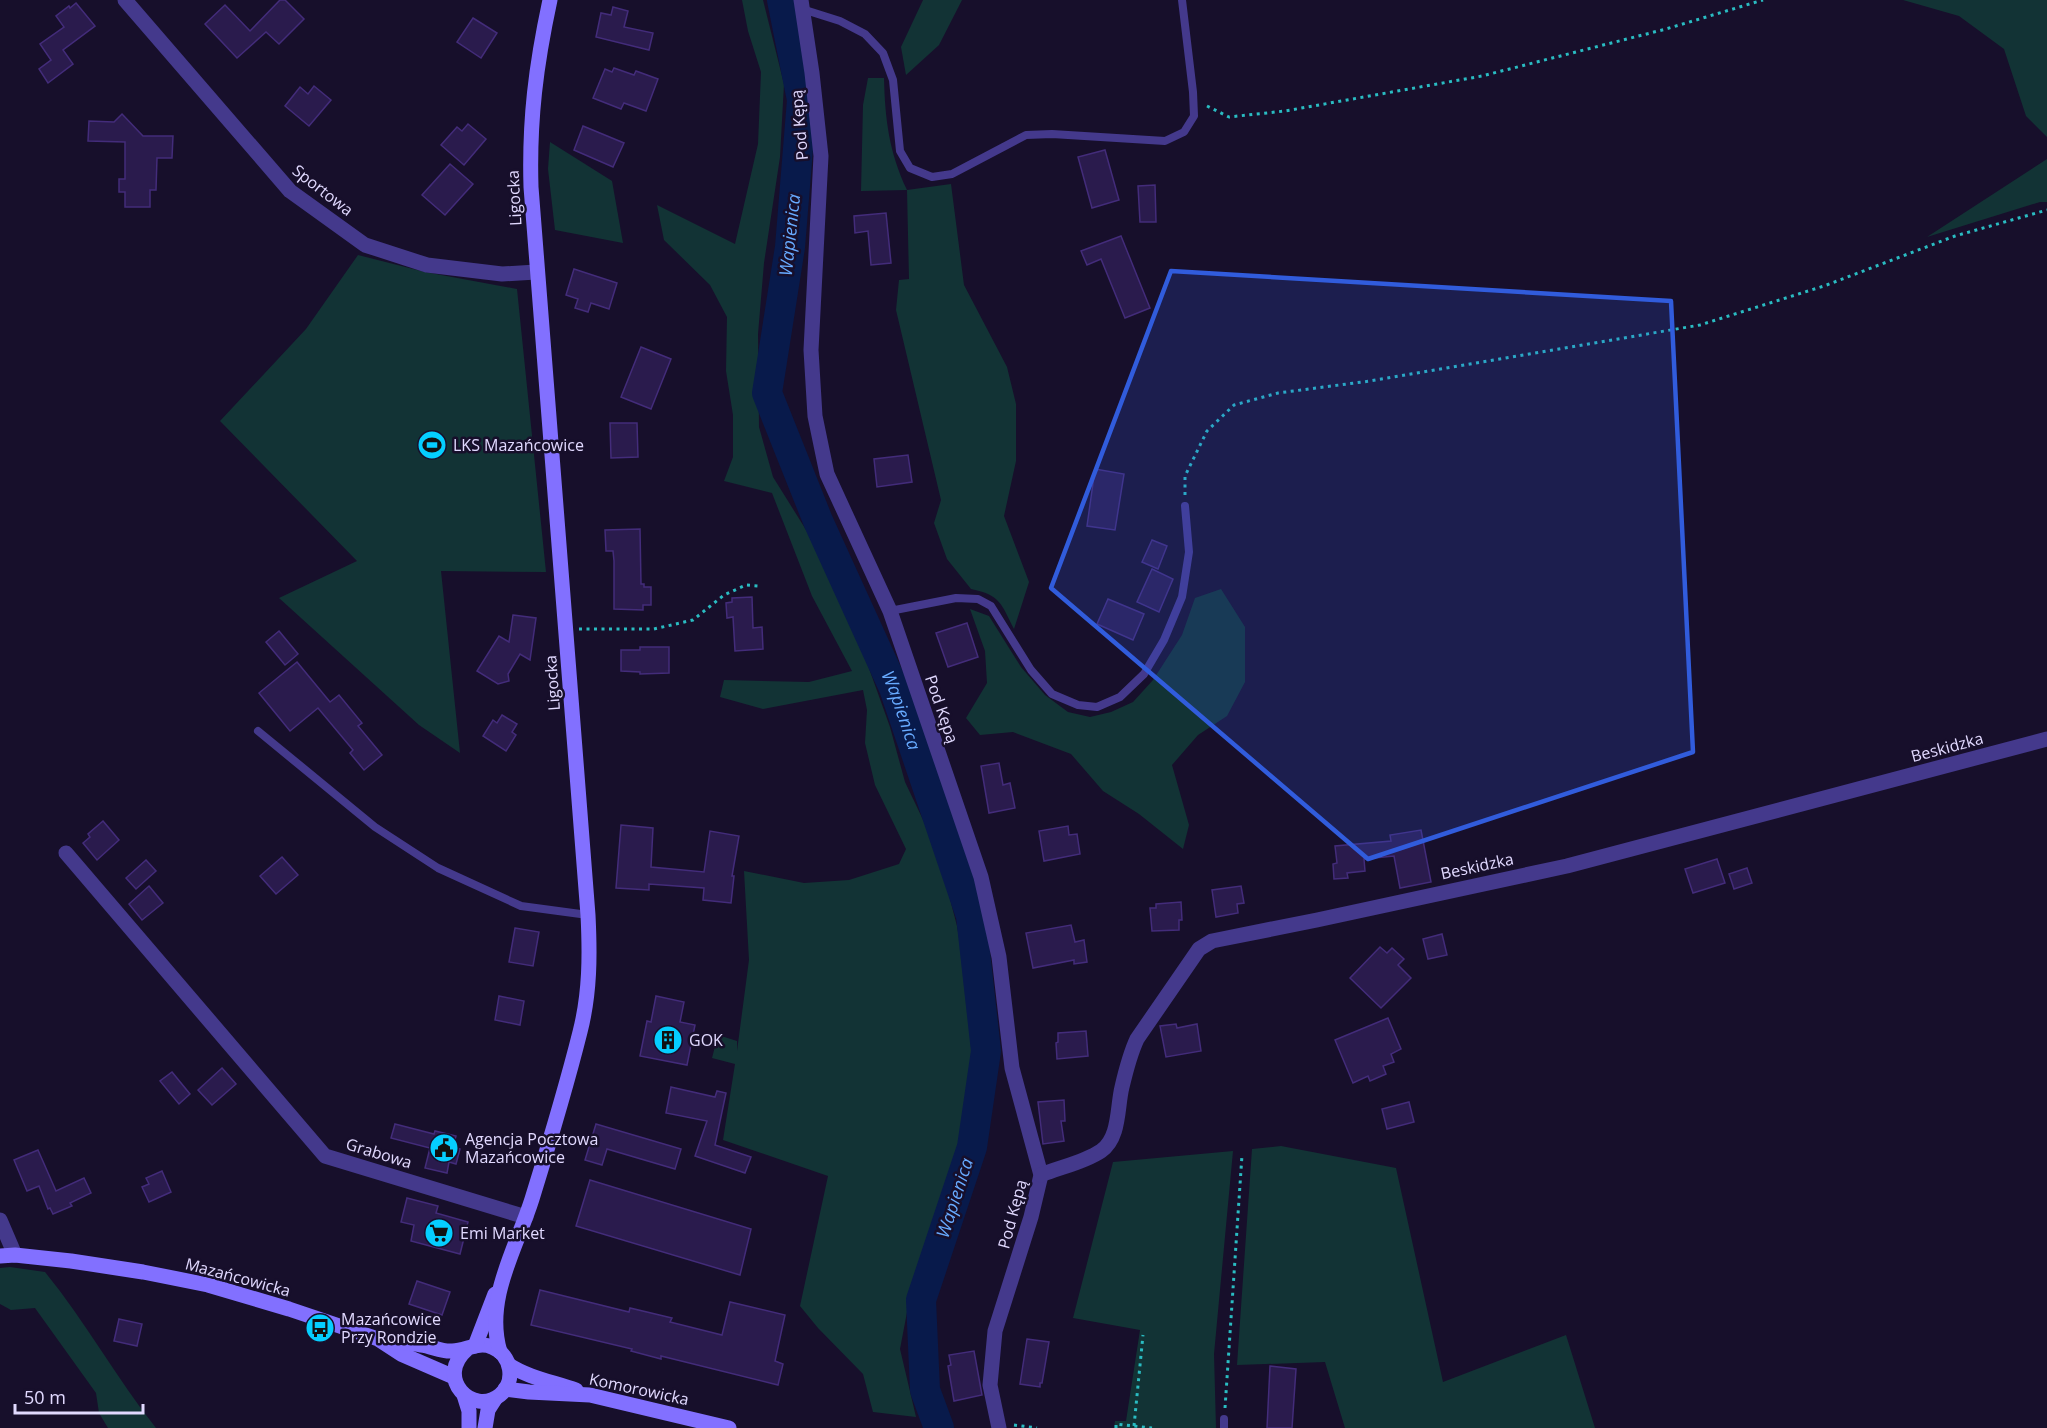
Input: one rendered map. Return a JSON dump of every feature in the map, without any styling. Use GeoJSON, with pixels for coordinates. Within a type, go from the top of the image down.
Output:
{"type":"FeatureCollection","features":[{"type":"Feature","properties":{"kind":"street","name":"Sportowa"},"geometry":{"type":"LineString","coordinates":[[124,0],[290,191],[365,245],[427,266],[502,274],[536,272]]}},
{"type":"Feature","properties":{"kind":"street","name":"Ligocka"},"geometry":{"type":"LineString","coordinates":[[500,1352],[496,1337],[496,1322],[501,1284],[526,1217],[580,1032],[588,996],[590,957],[531,187],[531,111],[535,76],[550,0]]}},
{"type":"Feature","properties":{"kind":"street","name":"Pod Kępą"},"geometry":{"type":"LineString","coordinates":[[802,4],[821,156],[811,350],[815,416],[827,474],[890,611],[981,877],[999,957],[1012,1068],[1041,1175],[995,1331],[990,1385],[998,1425]]}},
{"type":"Feature","properties":{"kind":"street","name":"Beskidzka"},"geometry":{"type":"LineString","coordinates":[[1041,1175],[1082,1161],[1102,1150],[1112,1137],[1128,1063],[1137,1039],[1199,949],[1212,941],[1567,866],[2047,739]]}},
{"type":"Feature","properties":{"kind":"street","name":"Grabowa"},"geometry":{"type":"LineString","coordinates":[[66,853],[325,1156],[526,1217]]}},
{"type":"Feature","properties":{"kind":"street"},"geometry":{"type":"LineString","coordinates":[[0,1221],[7,1256]]}},
{"type":"Feature","properties":{"kind":"street","name":"Mazańcowicka"},"geometry":{"type":"LineString","coordinates":[[7,1256],[71,1261],[133,1270],[208,1285],[289,1309],[378,1340],[401,1354],[432,1365],[454,1377]]}},
{"type":"Feature","properties":{"kind":"street"},"geometry":{"type":"LineString","coordinates":[[469,1428],[469,1411],[464,1395],[458,1388],[454,1377],[456,1362],[471,1347],[490,1301],[501,1284]]}},
{"type":"Feature","properties":{"kind":"street"},"geometry":{"type":"LineString","coordinates":[[378,1340],[422,1345],[450,1352],[485,1345],[500,1352],[509,1365],[521,1373],[590,1395]]}},
{"type":"Feature","properties":{"kind":"street"},"geometry":{"type":"LineString","coordinates":[[485,1428],[488,1410],[500,1394],[510,1373],[509,1365]]}},
{"type":"Feature","properties":{"kind":"street"},"geometry":{"type":"LineString","coordinates":[[464,1395],[480,1401],[500,1394]]}},
{"type":"Feature","properties":{"kind":"street","name":"Komorowicka"},"geometry":{"type":"LineString","coordinates":[[500,1394],[590,1395],[729,1428]]}},
{"type":"Feature","properties":{"kind":"lane"},"geometry":{"type":"LineString","coordinates":[[802,4],[865,34],[883,53],[893,80],[900,151],[910,168],[932,177],[952,174],[1026,135],[1052,134],[1165,141],[1184,132],[1194,116],[1182,0]]}},
{"type":"Feature","properties":{"kind":"lane"},"geometry":{"type":"LineString","coordinates":[[890,611],[956,598],[978,599],[992,606],[1031,670],[1052,694],[1078,705],[1097,707],[1120,697],[1144,674],[1164,640],[1182,597],[1189,552],[1185,507]]}},
{"type":"Feature","properties":{"kind":"lane"},"geometry":{"type":"LineString","coordinates":[[258,731],[375,827],[438,868],[521,906],[588,915]]}},
{"type":"Feature","properties":{"kind":"path"},"geometry":{"type":"LineString","coordinates":[[1193,92],[1210,109],[1229,117],[1285,111],[1482,76],[1666,29],[1763,0]]}},
{"type":"Feature","properties":{"kind":"path"},"geometry":{"type":"LineString","coordinates":[[1185,507],[1185,476],[1207,431],[1234,405],[1278,393],[1380,379],[1700,325],[1824,286],[1955,236],[2047,210]]}},
{"type":"Feature","properties":{"kind":"path"},"geometry":{"type":"LineString","coordinates":[[566,629],[654,628],[693,620],[724,595],[746,585],[759,586]]}},
{"type":"Feature","properties":{"kind":"path"},"geometry":{"type":"LineString","coordinates":[[1224,1423],[1242,1155]]}},
{"type":"Feature","properties":{"kind":"path"},"geometry":{"type":"LineString","coordinates":[[1134,1426],[1143,1335]]}},
{"type":"Feature","properties":{"kind":"path"},"geometry":{"type":"LineString","coordinates":[[1116,1428],[1116,1424],[1152,1428]]}},
{"type":"Feature","properties":{"kind":"path"},"geometry":{"type":"LineString","coordinates":[[998,1425],[1037,1428]]}},
{"type":"Feature","properties":{"kind":"highlighted area"},"geometry":{"type":"Polygon","coordinates":[[[1171,271],[1671,301],[1693,752],[1368,859],[1051,588],[1171,271]]]}},
{"type":"Feature","properties":{"kind":"green space"},"geometry":{"type":"Polygon","coordinates":[[[742,0],[763,0],[784,84],[780,157],[764,263],[758,334],[759,427],[773,477],[808,533],[866,660],[890,727],[905,782],[937,849],[957,926],[974,1024],[967,1115],[947,1197],[912,1286],[900,1349],[916,1417],[873,1412],[863,1374],[800,1306],[828,1176],[723,1140],[735,1064],[712,1058],[718,1035],[737,1041],[737,1051],[749,960],[744,871],[804,883],[849,880],[899,864],[906,849],[875,785],[865,743],[867,710],[863,690],[763,709],[720,697],[724,680],[809,682],[852,671],[812,596],[772,493],[724,481],[733,457],[733,415],[726,371],[727,317],[710,285],[664,240],[657,205],[735,244],[758,144],[761,72],[748,31],[742,0]]]}},
{"type":"Feature","properties":{"kind":"green space"},"geometry":{"type":"Polygon","coordinates":[[[923,0],[962,0],[939,45],[906,75],[901,47],[923,0]]]}},
{"type":"Feature","properties":{"kind":"green space"},"geometry":{"type":"Polygon","coordinates":[[[1903,0],[2047,0],[2047,137],[2026,116],[2004,49],[1959,16],[1903,0]]]}},
{"type":"Feature","properties":{"kind":"green space"},"geometry":{"type":"Polygon","coordinates":[[[868,78],[884,78],[889,135],[907,190],[861,191],[863,105],[868,78]]]}},
{"type":"Feature","properties":{"kind":"green space"},"geometry":{"type":"Polygon","coordinates":[[[550,142],[612,181],[623,243],[555,230],[548,169],[550,142]]]}},
{"type":"Feature","properties":{"kind":"green space"},"geometry":{"type":"Polygon","coordinates":[[[2047,159],[2047,202],[2040,202],[1927,237],[2047,159]]]}},
{"type":"Feature","properties":{"kind":"green space"},"geometry":{"type":"Polygon","coordinates":[[[951,184],[964,285],[1007,367],[1016,404],[1016,461],[1004,516],[1029,582],[1014,629],[999,602],[989,594],[971,589],[947,559],[934,523],[941,500],[896,310],[899,280],[909,279],[907,190],[951,184]]]}},
{"type":"Feature","properties":{"kind":"green space","name":"LKS Mazańcowice"},"geometry":{"type":"Polygon","coordinates":[[[358,255],[425,272],[517,289],[546,572],[441,571],[460,753],[419,725],[279,598],[357,561],[220,421],[306,329],[358,255]]]}},
{"type":"Feature","properties":{"kind":"green space"},"geometry":{"type":"Polygon","coordinates":[[[1221,589],[1245,627],[1245,682],[1227,716],[1198,735],[1172,765],[1189,825],[1183,849],[1139,814],[1103,791],[1071,754],[1013,732],[980,735],[966,718],[987,683],[985,651],[970,609],[989,616],[1021,667],[1045,695],[1068,712],[1090,717],[1111,712],[1133,702],[1153,680],[1182,635],[1195,598],[1221,589]]]}},
{"type":"Feature","properties":{"kind":"green space"},"geometry":{"type":"Polygon","coordinates":[[[1281,1146],[1396,1168],[1443,1382],[1566,1335],[1595,1428],[1345,1428],[1325,1362],[1237,1365],[1252,1149],[1281,1146]]]}},
{"type":"Feature","properties":{"kind":"green space"},"geometry":{"type":"Polygon","coordinates":[[[1233,1151],[1214,1354],[1216,1428],[1114,1428],[1115,1421],[1126,1421],[1140,1330],[1073,1318],[1113,1162],[1233,1151]]]}},
{"type":"Feature","properties":{"kind":"green space"},"geometry":{"type":"Polygon","coordinates":[[[10,1267],[45,1272],[156,1428],[108,1428],[99,1413],[96,1393],[35,1308],[11,1310],[0,1304],[0,1268],[10,1267]]]}},
{"type":"Feature","properties":{"kind":"building"},"geometry":{"type":"Polygon","coordinates":[[[280,0],[285,0],[304,19],[279,44],[266,32],[237,58],[205,24],[225,5],[250,31],[280,0]]]}},
{"type":"Feature","properties":{"kind":"building"},"geometry":{"type":"Polygon","coordinates":[[[76,3],[95,26],[63,50],[73,64],[48,83],[39,69],[51,60],[40,44],[64,27],[56,16],[76,3]]]}},
{"type":"Feature","properties":{"kind":"building"},"geometry":{"type":"Polygon","coordinates":[[[613,7],[628,11],[624,27],[653,33],[649,50],[596,37],[601,13],[611,15],[613,7]]]}},
{"type":"Feature","properties":{"kind":"building"},"geometry":{"type":"Polygon","coordinates":[[[473,18],[497,33],[481,58],[457,42],[473,18]]]}},
{"type":"Feature","properties":{"kind":"building"},"geometry":{"type":"Polygon","coordinates":[[[614,68],[634,75],[636,71],[658,79],[646,111],[624,103],[621,109],[593,98],[605,69],[612,72],[614,68]]]}},
{"type":"Feature","properties":{"kind":"building"},"geometry":{"type":"Polygon","coordinates":[[[314,86],[331,100],[309,126],[285,106],[300,87],[308,94],[314,86]]]}},
{"type":"Feature","properties":{"kind":"building"},"geometry":{"type":"Polygon","coordinates":[[[122,114],[143,136],[173,136],[172,158],[157,158],[156,190],[150,190],[150,207],[125,207],[125,192],[119,192],[119,179],[125,179],[125,142],[88,141],[89,121],[114,122],[122,114]]]}},
{"type":"Feature","properties":{"kind":"building"},"geometry":{"type":"Polygon","coordinates":[[[468,124],[486,139],[464,165],[441,145],[457,127],[462,131],[468,124]]]}},
{"type":"Feature","properties":{"kind":"building"},"geometry":{"type":"Polygon","coordinates":[[[583,126],[624,143],[613,167],[574,150],[583,126]]]}},
{"type":"Feature","properties":{"kind":"building"},"geometry":{"type":"Polygon","coordinates":[[[1105,150],[1119,200],[1092,208],[1078,157],[1105,150]]]}},
{"type":"Feature","properties":{"kind":"building"},"geometry":{"type":"Polygon","coordinates":[[[450,164],[473,184],[445,215],[422,195],[450,164]]]}},
{"type":"Feature","properties":{"kind":"building"},"geometry":{"type":"Polygon","coordinates":[[[1155,185],[1156,222],[1140,222],[1138,186],[1155,185]]]}},
{"type":"Feature","properties":{"kind":"building"},"geometry":{"type":"Polygon","coordinates":[[[886,213],[891,263],[871,265],[868,231],[855,233],[854,216],[886,213]]]}},
{"type":"Feature","properties":{"kind":"building"},"geometry":{"type":"Polygon","coordinates":[[[1121,236],[1150,308],[1125,318],[1101,259],[1087,265],[1081,251],[1121,236]]]}},
{"type":"Feature","properties":{"kind":"building"},"geometry":{"type":"Polygon","coordinates":[[[574,269],[617,283],[609,309],[591,303],[588,312],[575,308],[578,299],[566,295],[574,269]]]}},
{"type":"Feature","properties":{"kind":"building"},"geometry":{"type":"Polygon","coordinates":[[[641,347],[671,359],[651,409],[621,397],[641,347]]]}},
{"type":"Feature","properties":{"kind":"building"},"geometry":{"type":"Polygon","coordinates":[[[610,423],[637,423],[638,457],[611,458],[610,423]]]}},
{"type":"Feature","properties":{"kind":"building"},"geometry":{"type":"Polygon","coordinates":[[[908,455],[912,482],[877,487],[874,459],[908,455]]]}},
{"type":"Feature","properties":{"kind":"building"},"geometry":{"type":"Polygon","coordinates":[[[1095,469],[1124,474],[1115,530],[1087,526],[1095,469]]]}},
{"type":"Feature","properties":{"kind":"building"},"geometry":{"type":"Polygon","coordinates":[[[640,529],[641,584],[644,584],[644,587],[651,587],[651,605],[643,605],[643,610],[614,609],[613,551],[606,551],[605,530],[640,529]]]}},
{"type":"Feature","properties":{"kind":"building"},"geometry":{"type":"Polygon","coordinates":[[[1152,540],[1167,546],[1158,569],[1142,562],[1152,540]]]}},
{"type":"Feature","properties":{"kind":"building"},"geometry":{"type":"Polygon","coordinates":[[[1152,569],[1173,579],[1159,612],[1137,602],[1152,569]]]}},
{"type":"Feature","properties":{"kind":"building"},"geometry":{"type":"Polygon","coordinates":[[[752,597],[753,628],[762,627],[763,649],[735,651],[733,617],[727,618],[726,603],[732,602],[732,598],[752,597]]]}},
{"type":"Feature","properties":{"kind":"building"},"geometry":{"type":"Polygon","coordinates":[[[1108,599],[1144,614],[1133,640],[1097,624],[1108,599]]]}},
{"type":"Feature","properties":{"kind":"building"},"geometry":{"type":"Polygon","coordinates":[[[513,615],[536,618],[530,660],[520,654],[508,674],[509,681],[498,684],[477,671],[499,636],[509,642],[513,615]]]}},
{"type":"Feature","properties":{"kind":"building"},"geometry":{"type":"Polygon","coordinates":[[[967,623],[978,657],[948,667],[936,633],[967,623]]]}},
{"type":"Feature","properties":{"kind":"building"},"geometry":{"type":"Polygon","coordinates":[[[279,631],[298,654],[285,665],[266,642],[279,631]]]}},
{"type":"Feature","properties":{"kind":"building"},"geometry":{"type":"Polygon","coordinates":[[[640,647],[669,647],[669,673],[640,674],[640,672],[621,671],[621,650],[640,650],[640,647]]]}},
{"type":"Feature","properties":{"kind":"building"},"geometry":{"type":"Polygon","coordinates":[[[297,662],[330,702],[339,695],[362,723],[358,726],[382,755],[364,770],[350,753],[353,750],[318,708],[290,731],[259,693],[297,662]]]}},
{"type":"Feature","properties":{"kind":"building"},"geometry":{"type":"Polygon","coordinates":[[[502,715],[517,724],[512,732],[516,735],[506,751],[483,736],[493,720],[497,723],[502,715]]]}},
{"type":"Feature","properties":{"kind":"building"},"geometry":{"type":"Polygon","coordinates":[[[999,763],[1003,785],[1010,783],[1015,808],[989,813],[981,766],[999,763]]]}},
{"type":"Feature","properties":{"kind":"building"},"geometry":{"type":"Polygon","coordinates":[[[103,821],[119,840],[97,860],[83,843],[90,837],[88,834],[103,821]]]}},
{"type":"Feature","properties":{"kind":"building"},"geometry":{"type":"Polygon","coordinates":[[[621,825],[653,828],[651,867],[704,872],[710,831],[739,836],[732,876],[734,876],[731,903],[703,900],[704,888],[649,884],[649,890],[616,888],[621,825]]]}},
{"type":"Feature","properties":{"kind":"building"},"geometry":{"type":"Polygon","coordinates":[[[1068,826],[1069,835],[1077,834],[1080,854],[1044,861],[1039,831],[1068,826]]]}},
{"type":"Feature","properties":{"kind":"building"},"geometry":{"type":"Polygon","coordinates":[[[1421,830],[1431,882],[1400,888],[1394,856],[1364,859],[1365,871],[1347,873],[1348,878],[1334,879],[1333,864],[1337,863],[1335,846],[1391,841],[1390,835],[1421,830]]]}},
{"type":"Feature","properties":{"kind":"building"},"geometry":{"type":"Polygon","coordinates":[[[282,857],[298,875],[276,894],[260,876],[282,857]]]}},
{"type":"Feature","properties":{"kind":"building"},"geometry":{"type":"Polygon","coordinates":[[[1717,859],[1725,883],[1693,893],[1685,869],[1717,859]]]}},
{"type":"Feature","properties":{"kind":"building"},"geometry":{"type":"Polygon","coordinates":[[[146,860],[156,871],[136,889],[126,878],[146,860]]]}},
{"type":"Feature","properties":{"kind":"building"},"geometry":{"type":"Polygon","coordinates":[[[1747,868],[1752,883],[1734,889],[1729,874],[1747,868]]]}},
{"type":"Feature","properties":{"kind":"building"},"geometry":{"type":"Polygon","coordinates":[[[149,886],[163,903],[142,920],[129,904],[149,886]]]}},
{"type":"Feature","properties":{"kind":"building"},"geometry":{"type":"Polygon","coordinates":[[[1241,886],[1244,903],[1237,904],[1238,913],[1216,917],[1212,890],[1241,886]]]}},
{"type":"Feature","properties":{"kind":"building"},"geometry":{"type":"Polygon","coordinates":[[[1181,902],[1182,920],[1179,920],[1179,930],[1152,931],[1150,908],[1156,908],[1156,904],[1181,902]]]}},
{"type":"Feature","properties":{"kind":"building"},"geometry":{"type":"Polygon","coordinates":[[[1071,925],[1075,942],[1084,940],[1087,962],[1074,964],[1074,960],[1033,968],[1026,933],[1071,925]]]}},
{"type":"Feature","properties":{"kind":"building"},"geometry":{"type":"Polygon","coordinates":[[[515,928],[539,932],[533,966],[509,962],[515,928]]]}},
{"type":"Feature","properties":{"kind":"building"},"geometry":{"type":"Polygon","coordinates":[[[1442,934],[1447,955],[1428,959],[1423,939],[1442,934]]]}},
{"type":"Feature","properties":{"kind":"building"},"geometry":{"type":"Polygon","coordinates":[[[1380,947],[1387,953],[1392,948],[1404,959],[1398,965],[1411,978],[1381,1008],[1350,978],[1380,947]]]}},
{"type":"Feature","properties":{"kind":"building"},"geometry":{"type":"Polygon","coordinates":[[[499,996],[524,1001],[520,1025],[495,1020],[499,996]]]}},
{"type":"Feature","properties":{"kind":"building","name":"GOK"},"geometry":{"type":"Polygon","coordinates":[[[656,996],[684,1002],[680,1022],[695,1025],[687,1065],[640,1056],[647,1021],[651,1022],[656,996]]]}},
{"type":"Feature","properties":{"kind":"building"},"geometry":{"type":"Polygon","coordinates":[[[1388,1018],[1401,1049],[1391,1054],[1394,1062],[1383,1066],[1386,1074],[1370,1081],[1368,1076],[1353,1083],[1335,1040],[1388,1018]]]}},
{"type":"Feature","properties":{"kind":"building"},"geometry":{"type":"Polygon","coordinates":[[[1176,1024],[1177,1028],[1197,1024],[1201,1051],[1166,1057],[1160,1026],[1176,1024]]]}},
{"type":"Feature","properties":{"kind":"building"},"geometry":{"type":"Polygon","coordinates":[[[1086,1031],[1088,1056],[1057,1059],[1058,1033],[1086,1031]]]}},
{"type":"Feature","properties":{"kind":"building"},"geometry":{"type":"Polygon","coordinates":[[[222,1068],[236,1084],[212,1105],[198,1090],[222,1068]]]}},
{"type":"Feature","properties":{"kind":"building"},"geometry":{"type":"Polygon","coordinates":[[[172,1072],[190,1094],[179,1104],[160,1081],[172,1072]]]}},
{"type":"Feature","properties":{"kind":"building"},"geometry":{"type":"Polygon","coordinates":[[[671,1087],[715,1097],[717,1091],[726,1093],[715,1145],[751,1157],[745,1173],[695,1156],[707,1121],[666,1113],[671,1087]]]}},
{"type":"Feature","properties":{"kind":"building"},"geometry":{"type":"Polygon","coordinates":[[[1064,1100],[1065,1121],[1061,1121],[1064,1141],[1043,1144],[1038,1102],[1064,1100]]]}},
{"type":"Feature","properties":{"kind":"building"},"geometry":{"type":"Polygon","coordinates":[[[1409,1102],[1414,1122],[1387,1129],[1382,1109],[1409,1102]]]}},
{"type":"Feature","properties":{"kind":"building","name":"Agencja Pocztowa Mazańcowice"},"geometry":{"type":"Polygon","coordinates":[[[395,1124],[434,1134],[435,1131],[456,1136],[453,1147],[460,1149],[456,1164],[449,1162],[447,1173],[425,1168],[430,1148],[391,1138],[395,1124]]]}},
{"type":"Feature","properties":{"kind":"building"},"geometry":{"type":"Polygon","coordinates":[[[596,1124],[681,1149],[675,1169],[607,1149],[602,1165],[585,1160],[596,1124]]]}},
{"type":"Feature","properties":{"kind":"building"},"geometry":{"type":"Polygon","coordinates":[[[38,1150],[56,1191],[84,1178],[91,1193],[70,1203],[72,1206],[53,1214],[50,1208],[48,1209],[39,1186],[27,1191],[14,1160],[38,1150]]]}},
{"type":"Feature","properties":{"kind":"building"},"geometry":{"type":"Polygon","coordinates":[[[162,1171],[171,1192],[149,1202],[142,1187],[149,1184],[146,1178],[162,1171]]]}},
{"type":"Feature","properties":{"kind":"building"},"geometry":{"type":"Polygon","coordinates":[[[590,1180],[751,1229],[740,1275],[576,1226],[590,1180]]]}},
{"type":"Feature","properties":{"kind":"building","name":"Emi Market"},"geometry":{"type":"Polygon","coordinates":[[[407,1198],[438,1206],[436,1213],[468,1222],[460,1254],[411,1241],[414,1225],[401,1222],[407,1198]]]}},
{"type":"Feature","properties":{"kind":"building"},"geometry":{"type":"Polygon","coordinates":[[[417,1281],[450,1292],[442,1315],[409,1304],[417,1281]]]}},
{"type":"Feature","properties":{"kind":"building"},"geometry":{"type":"Polygon","coordinates":[[[540,1290],[629,1312],[630,1308],[672,1318],[670,1322],[722,1335],[730,1302],[785,1315],[775,1361],[783,1364],[778,1385],[661,1356],[661,1359],[631,1351],[632,1349],[531,1325],[540,1290]]]}},
{"type":"Feature","properties":{"kind":"building"},"geometry":{"type":"Polygon","coordinates":[[[119,1319],[142,1324],[137,1346],[114,1341],[119,1319]]]}},
{"type":"Feature","properties":{"kind":"building"},"geometry":{"type":"Polygon","coordinates":[[[1027,1339],[1049,1342],[1040,1387],[1020,1384],[1027,1339]]]}},
{"type":"Feature","properties":{"kind":"building"},"geometry":{"type":"Polygon","coordinates":[[[974,1351],[982,1395],[954,1401],[948,1366],[951,1365],[949,1355],[974,1351]]]}},
{"type":"Feature","properties":{"kind":"building"},"geometry":{"type":"Polygon","coordinates":[[[1270,1366],[1296,1369],[1292,1428],[1267,1428],[1270,1366]]]}},
{"type":"Feature","properties":{"kind":"waterway","name":"Wapienica"},"geometry":{"type":"LineString","coordinates":[[782,0],[802,100],[790,247],[767,393],[818,521],[894,688],[971,916],[986,1051],[972,1147],[921,1300],[925,1390],[939,1428]]}},
{"type":"Feature","properties":{"kind":"place","name":"LKS Mazańcowice"},"geometry":{"type":"Point","coordinates":[432,445]}},
{"type":"Feature","properties":{"kind":"place","name":"GOK"},"geometry":{"type":"Point","coordinates":[668,1040]}},
{"type":"Feature","properties":{"kind":"place","name":"Agencja Pocztowa Mazańcowice"},"geometry":{"type":"Point","coordinates":[444,1148]}},
{"type":"Feature","properties":{"kind":"place","name":"Emi Market"},"geometry":{"type":"Point","coordinates":[439,1233]}},
{"type":"Feature","properties":{"kind":"place","name":"Mazańcowice Przy Rondzie"},"geometry":{"type":"Point","coordinates":[320,1328]}}]}
